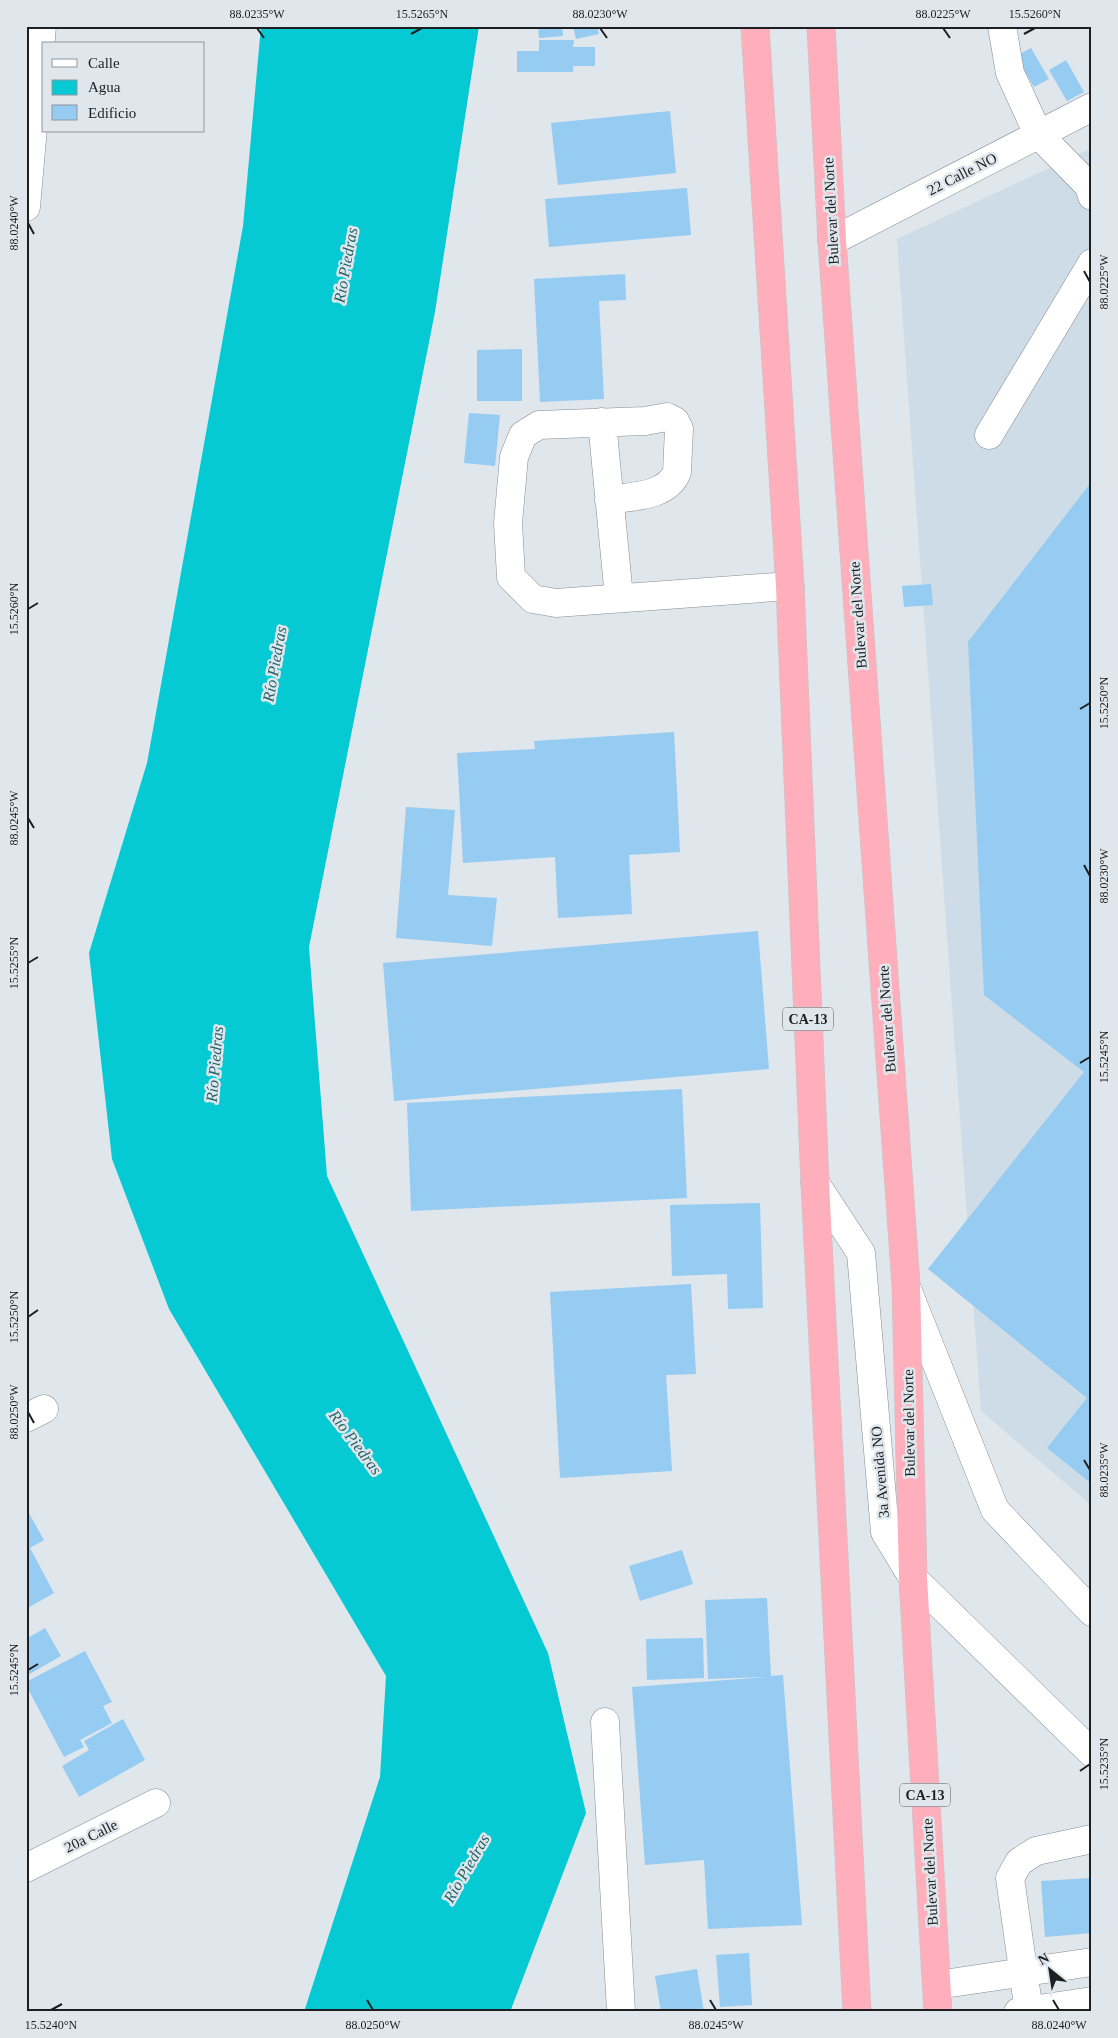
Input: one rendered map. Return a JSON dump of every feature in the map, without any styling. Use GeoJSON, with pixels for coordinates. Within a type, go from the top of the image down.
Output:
{"type":"FeatureCollection","features":[{"type":"Feature","properties":{"kind":"highway","name":"CA-13"},"geometry":{"type":"LineString","coordinates":[[755,26],[790,586],[815,1183],[857,2012]]}},
{"type":"Feature","properties":{"kind":"highway","name":"Bulevar del Norte"},"geometry":{"type":"LineString","coordinates":[[820,26],[832,241],[906,1285],[913,1578],[938,2012]]}},
{"type":"Feature","properties":{"kind":"street"},"geometry":{"type":"LineString","coordinates":[[26,207],[42,26]]}},
{"type":"Feature","properties":{"kind":"street"},"geometry":{"type":"LineString","coordinates":[[1002,26],[1010,73],[1038,134],[1089,186],[1092,196]]}},
{"type":"Feature","properties":{"kind":"street","name":"22 Calle NO"},"geometry":{"type":"LineString","coordinates":[[832,241],[1092,107]]}},
{"type":"Feature","properties":{"kind":"street"},"geometry":{"type":"LineString","coordinates":[[989,435],[1092,263]]}},
{"type":"Feature","properties":{"kind":"street"},"geometry":{"type":"LineString","coordinates":[[609,500],[653,493],[675,478],[677,472],[679,429],[675,421],[667,417],[645,421],[539,425],[523,435],[514,457],[508,522],[511,578],[533,599],[556,603],[790,586]]}},
{"type":"Feature","properties":{"kind":"street"},"geometry":{"type":"LineString","coordinates":[[602,422],[619,597]]}},
{"type":"Feature","properties":{"kind":"street","name":"3a Avenida NO"},"geometry":{"type":"LineString","coordinates":[[815,1183],[861,1253],[885,1532],[913,1578],[1092,1753]]}},
{"type":"Feature","properties":{"kind":"street"},"geometry":{"type":"LineString","coordinates":[[906,1285],[995,1510],[1092,1612]]}},
{"type":"Feature","properties":{"kind":"street"},"geometry":{"type":"LineString","coordinates":[[605,1722],[621,2012]]}},
{"type":"Feature","properties":{"kind":"street","name":"20a Calle"},"geometry":{"type":"LineString","coordinates":[[26,1868],[156,1804]]}},
{"type":"Feature","properties":{"kind":"street"},"geometry":{"type":"LineString","coordinates":[[1092,1839],[1036,1850],[1019,1862],[1010,1878],[1023,1972],[1025,2011],[1092,2001]]}},
{"type":"Feature","properties":{"kind":"street"},"geometry":{"type":"LineString","coordinates":[[937,1985],[1092,1962]]}},
{"type":"Feature","properties":{"kind":"shaded area"},"geometry":{"type":"Polygon","coordinates":[[[1092,148],[1092,1506],[981,1411],[897,239],[1092,148]]]}},
{"type":"Feature","properties":{"kind":"water","name":"Río Piedras"},"geometry":{"type":"Polygon","coordinates":[[[261,26],[479,26],[435,312],[309,947],[327,1176],[548,1653],[586,1813],[510,2012],[304,2012],[380,1777],[386,1676],[169,1309],[112,1159],[89,953],[147,763],[243,226],[261,26]]]}},
{"type":"Feature","properties":{"kind":"building"},"geometry":{"type":"Polygon","coordinates":[[[538,26],[562,26],[563,36],[539,38],[538,26]]]}},
{"type":"Feature","properties":{"kind":"building"},"geometry":{"type":"Polygon","coordinates":[[[573,26],[597,26],[599,34],[576,39],[573,26]]]}},
{"type":"Feature","properties":{"kind":"building"},"geometry":{"type":"Polygon","coordinates":[[[539,40],[574,40],[573,47],[595,47],[595,66],[573,66],[573,72],[517,72],[517,51],[539,51],[539,40]]]}},
{"type":"Feature","properties":{"kind":"building"},"geometry":{"type":"Polygon","coordinates":[[[1031,48],[1049,79],[1034,87],[1016,56],[1031,48]]]}},
{"type":"Feature","properties":{"kind":"building"},"geometry":{"type":"Polygon","coordinates":[[[1066,60],[1084,92],[1067,101],[1049,70],[1066,60]]]}},
{"type":"Feature","properties":{"kind":"building"},"geometry":{"type":"Polygon","coordinates":[[[670,111],[676,173],[558,185],[551,123],[670,111]]]}},
{"type":"Feature","properties":{"kind":"building"},"geometry":{"type":"Polygon","coordinates":[[[687,188],[691,235],[549,247],[545,199],[687,188]]]}},
{"type":"Feature","properties":{"kind":"building"},"geometry":{"type":"Polygon","coordinates":[[[625,274],[626,300],[599,301],[604,399],[540,402],[534,279],[625,274]]]}},
{"type":"Feature","properties":{"kind":"building"},"geometry":{"type":"Polygon","coordinates":[[[522,349],[522,401],[477,401],[477,350],[522,349]]]}},
{"type":"Feature","properties":{"kind":"building"},"geometry":{"type":"Polygon","coordinates":[[[469,413],[500,415],[495,466],[464,463],[469,413]]]}},
{"type":"Feature","properties":{"kind":"building"},"geometry":{"type":"Polygon","coordinates":[[[1092,481],[1092,1484],[1047,1448],[1087,1398],[928,1269],[1084,1072],[984,995],[968,642],[1092,481]]]}},
{"type":"Feature","properties":{"kind":"building"},"geometry":{"type":"Polygon","coordinates":[[[931,584],[933,605],[904,607],[902,586],[931,584]]]}},
{"type":"Feature","properties":{"kind":"building"},"geometry":{"type":"Polygon","coordinates":[[[674,732],[680,852],[629,855],[632,914],[558,918],[555,857],[463,863],[457,753],[535,749],[534,741],[674,732]]]}},
{"type":"Feature","properties":{"kind":"building"},"geometry":{"type":"Polygon","coordinates":[[[406,807],[455,810],[448,895],[497,898],[492,946],[396,938],[406,807]]]}},
{"type":"Feature","properties":{"kind":"building"},"geometry":{"type":"Polygon","coordinates":[[[758,931],[769,1069],[394,1101],[383,963],[758,931]]]}},
{"type":"Feature","properties":{"kind":"building"},"geometry":{"type":"Polygon","coordinates":[[[682,1089],[687,1198],[411,1211],[407,1103],[682,1089]]]}},
{"type":"Feature","properties":{"kind":"building"},"geometry":{"type":"Polygon","coordinates":[[[760,1203],[763,1308],[728,1309],[727,1274],[672,1276],[670,1205],[760,1203]]]}},
{"type":"Feature","properties":{"kind":"building"},"geometry":{"type":"Polygon","coordinates":[[[691,1284],[696,1374],[666,1375],[672,1471],[560,1478],[550,1292],[691,1284]]]}},
{"type":"Feature","properties":{"kind":"building"},"geometry":{"type":"Polygon","coordinates":[[[26,1508],[44,1540],[30,1548],[54,1593],[26,1609],[26,1508]]]}},
{"type":"Feature","properties":{"kind":"building"},"geometry":{"type":"Polygon","coordinates":[[[682,1550],[693,1584],[640,1601],[629,1566],[682,1550]]]}},
{"type":"Feature","properties":{"kind":"building"},"geometry":{"type":"Polygon","coordinates":[[[767,1598],[771,1676],[783,1675],[802,1925],[708,1929],[704,1860],[645,1865],[632,1687],[766,1677],[708,1679],[705,1600],[767,1598]]]}},
{"type":"Feature","properties":{"kind":"building"},"geometry":{"type":"Polygon","coordinates":[[[45,1628],[61,1656],[26,1676],[26,1639],[45,1628]]]}},
{"type":"Feature","properties":{"kind":"building"},"geometry":{"type":"Polygon","coordinates":[[[703,1638],[704,1678],[647,1680],[646,1639],[703,1638]]]}},
{"type":"Feature","properties":{"kind":"building"},"geometry":{"type":"Polygon","coordinates":[[[85,1651],[112,1702],[103,1706],[112,1723],[80,1740],[84,1747],[64,1757],[26,1682],[85,1651]]]}},
{"type":"Feature","properties":{"kind":"building"},"geometry":{"type":"Polygon","coordinates":[[[123,1719],[145,1760],[79,1797],[62,1766],[89,1750],[84,1741],[123,1719]]]}},
{"type":"Feature","properties":{"kind":"building"},"geometry":{"type":"Polygon","coordinates":[[[1092,1878],[1092,1933],[1045,1937],[1041,1881],[1092,1878]]]}},
{"type":"Feature","properties":{"kind":"building"},"geometry":{"type":"Polygon","coordinates":[[[749,1953],[752,2005],[720,2007],[716,1955],[749,1953]]]}},
{"type":"Feature","properties":{"kind":"building"},"geometry":{"type":"Polygon","coordinates":[[[697,1969],[704,2012],[661,2012],[655,1976],[697,1969]]]}}]}
